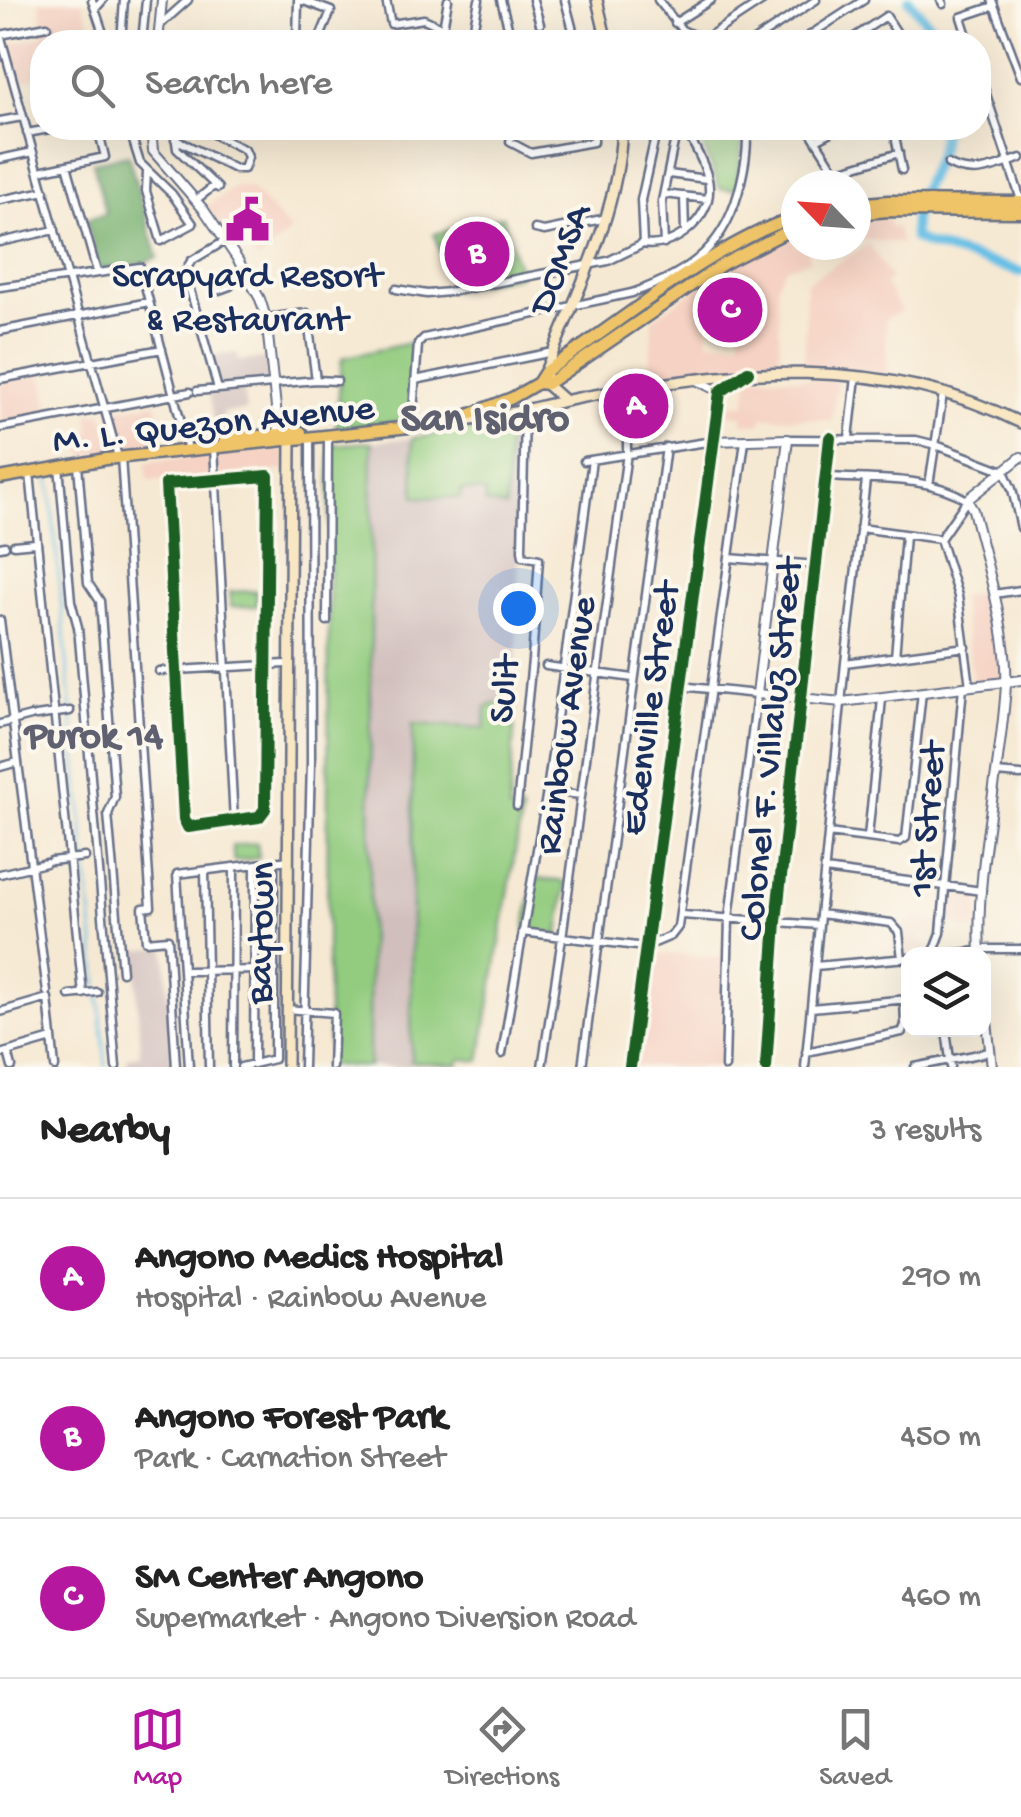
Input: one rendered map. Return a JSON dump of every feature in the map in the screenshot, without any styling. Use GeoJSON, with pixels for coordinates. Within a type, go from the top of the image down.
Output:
{"type":"FeatureCollection","features":[{"type":"Feature","properties":{"kind":"main road"},"geometry":{"type":"LineString","coordinates":[[597,0],[604,30]]}},
{"type":"Feature","properties":{"kind":"main road","name":"DOMSA"},"geometry":{"type":"LineString","coordinates":[[544,380],[607,218],[621,140]]}},
{"type":"Feature","properties":{"kind":"main road"},"geometry":{"type":"LineString","coordinates":[[932,206],[1020,200]]}},
{"type":"Feature","properties":{"kind":"main road"},"geometry":{"type":"LineString","coordinates":[[871,205],[1021,212]]}},
{"type":"Feature","properties":{"kind":"main road"},"geometry":{"type":"LineString","coordinates":[[871,210],[888,206]]}},
{"type":"Feature","properties":{"kind":"main road"},"geometry":{"type":"LineString","coordinates":[[448,424],[512,398],[544,380],[726,250],[781,228]]}},
{"type":"Feature","properties":{"kind":"main road","name":"M. L. Quezon Avenue"},"geometry":{"type":"LineString","coordinates":[[0,478],[120,457],[448,424],[621,390],[748,372],[858,377],[943,394],[1021,423]]}},
{"type":"Feature","properties":{"kind":"main road"},"geometry":{"type":"LineString","coordinates":[[544,380],[565,401]]}},
{"type":"Feature","properties":{"kind":"main road"},"geometry":{"type":"LineString","coordinates":[[218,447],[226,439],[280,434],[326,430],[332,431],[332,437]]}},
{"type":"Feature","properties":{"kind":"main road","name":"Baytown"},"geometry":{"type":"LineString","coordinates":[[287,1067],[292,440]]}},
{"type":"Feature","properties":{"kind":"street"},"geometry":{"type":"LineString","coordinates":[[92,0],[102,30]]}},
{"type":"Feature","properties":{"kind":"street"},"geometry":{"type":"LineString","coordinates":[[95,9],[103,0]]}},
{"type":"Feature","properties":{"kind":"street"},"geometry":{"type":"LineString","coordinates":[[121,30],[124,0]]}},
{"type":"Feature","properties":{"kind":"street"},"geometry":{"type":"LineString","coordinates":[[143,30],[146,0]]}},
{"type":"Feature","properties":{"kind":"street"},"geometry":{"type":"LineString","coordinates":[[159,30],[162,0]]}},
{"type":"Feature","properties":{"kind":"street"},"geometry":{"type":"LineString","coordinates":[[160,25],[188,0]]}},
{"type":"Feature","properties":{"kind":"street"},"geometry":{"type":"LineString","coordinates":[[298,30],[300,0],[331,12],[323,30]]}},
{"type":"Feature","properties":{"kind":"street"},"geometry":{"type":"LineString","coordinates":[[374,0],[387,0],[390,24],[424,19],[447,30]]}},
{"type":"Feature","properties":{"kind":"street"},"geometry":{"type":"LineString","coordinates":[[443,28],[448,0]]}},
{"type":"Feature","properties":{"kind":"street"},"geometry":{"type":"LineString","coordinates":[[474,30],[478,0]]}},
{"type":"Feature","properties":{"kind":"street"},"geometry":{"type":"LineString","coordinates":[[501,0],[509,30]]}},
{"type":"Feature","properties":{"kind":"street"},"geometry":{"type":"LineString","coordinates":[[533,0],[540,24]]}},
{"type":"Feature","properties":{"kind":"street"},"geometry":{"type":"LineString","coordinates":[[565,0],[573,30]]}},
{"type":"Feature","properties":{"kind":"street"},"geometry":{"type":"LineString","coordinates":[[676,23],[711,0]]}},
{"type":"Feature","properties":{"kind":"street"},"geometry":{"type":"LineString","coordinates":[[722,30],[764,0]]}},
{"type":"Feature","properties":{"kind":"street"},"geometry":{"type":"LineString","coordinates":[[770,30],[816,0]]}},
{"type":"Feature","properties":{"kind":"street"},"geometry":{"type":"LineString","coordinates":[[818,30],[864,0]]}},
{"type":"Feature","properties":{"kind":"street"},"geometry":{"type":"LineString","coordinates":[[659,1],[676,23],[688,30]]}},
{"type":"Feature","properties":{"kind":"street"},"geometry":{"type":"LineString","coordinates":[[965,30],[961,18],[994,3],[1021,77]]}},
{"type":"Feature","properties":{"kind":"street"},"geometry":{"type":"LineString","coordinates":[[865,30],[886,16],[895,30]]}},
{"type":"Feature","properties":{"kind":"street"},"geometry":{"type":"LineString","coordinates":[[46,26],[0,34],[120,457],[151,907],[142,908],[146,941],[168,939],[176,1067]]}},
{"type":"Feature","properties":{"kind":"street"},"geometry":{"type":"LineString","coordinates":[[0,83],[13,81]]}},
{"type":"Feature","properties":{"kind":"street"},"geometry":{"type":"LineString","coordinates":[[991,108],[1020,200]]}},
{"type":"Feature","properties":{"kind":"street"},"geometry":{"type":"LineString","coordinates":[[0,121],[22,117]]}},
{"type":"Feature","properties":{"kind":"street"},"geometry":{"type":"LineString","coordinates":[[39,171],[105,157],[101,140]]}},
{"type":"Feature","properties":{"kind":"street"},"geometry":{"type":"LineString","coordinates":[[133,140],[138,159],[172,194],[193,224],[161,241],[146,191],[148,172]]}},
{"type":"Feature","properties":{"kind":"street"},"geometry":{"type":"LineString","coordinates":[[153,140],[154,151],[196,200],[243,268],[266,318],[280,434]]}},
{"type":"Feature","properties":{"kind":"street"},"geometry":{"type":"LineString","coordinates":[[174,140],[177,149],[216,187],[196,200]]}},
{"type":"Feature","properties":{"kind":"street"},"geometry":{"type":"LineString","coordinates":[[176,140],[244,170],[248,157],[245,150],[225,140]]}},
{"type":"Feature","properties":{"kind":"street"},"geometry":{"type":"LineString","coordinates":[[510,140],[532,153],[593,140]]}},
{"type":"Feature","properties":{"kind":"street"},"geometry":{"type":"LineString","coordinates":[[643,244],[641,200],[654,140]]}},
{"type":"Feature","properties":{"kind":"street"},"geometry":{"type":"LineString","coordinates":[[664,244],[664,194],[676,140]]}},
{"type":"Feature","properties":{"kind":"street"},"geometry":{"type":"LineString","coordinates":[[396,288],[427,294],[449,292],[616,258],[643,244],[664,244],[697,220],[708,199],[708,179],[690,140]]}},
{"type":"Feature","properties":{"kind":"street"},"geometry":{"type":"LineString","coordinates":[[412,429],[418,344],[424,338],[572,308],[654,286],[690,264],[719,240],[736,204],[745,140]]}},
{"type":"Feature","properties":{"kind":"street"},"geometry":{"type":"LineString","coordinates":[[816,140],[835,170]]}},
{"type":"Feature","properties":{"kind":"street"},"geometry":{"type":"LineString","coordinates":[[896,141],[902,170]]}},
{"type":"Feature","properties":{"kind":"street"},"geometry":{"type":"LineString","coordinates":[[0,159],[33,152]]}},
{"type":"Feature","properties":{"kind":"street"},"geometry":{"type":"LineString","coordinates":[[843,170],[899,153]]}},
{"type":"Feature","properties":{"kind":"street"},"geometry":{"type":"LineString","coordinates":[[674,154],[698,157]]}},
{"type":"Feature","properties":{"kind":"street"},"geometry":{"type":"LineString","coordinates":[[948,164],[976,172],[1021,158]]}},
{"type":"Feature","properties":{"kind":"street"},"geometry":{"type":"LineString","coordinates":[[66,165],[97,272]]}},
{"type":"Feature","properties":{"kind":"street"},"geometry":{"type":"LineString","coordinates":[[669,174],[708,179]]}},
{"type":"Feature","properties":{"kind":"street"},"geometry":{"type":"LineString","coordinates":[[172,194],[184,186]]}},
{"type":"Feature","properties":{"kind":"street"},"geometry":{"type":"LineString","coordinates":[[0,200],[45,192]]}},
{"type":"Feature","properties":{"kind":"street"},"geometry":{"type":"LineString","coordinates":[[664,194],[708,199]]}},
{"type":"Feature","properties":{"kind":"street"},"geometry":{"type":"LineString","coordinates":[[684,196],[685,232]]}},
{"type":"Feature","properties":{"kind":"street"},"geometry":{"type":"LineString","coordinates":[[536,229],[542,232],[607,218]]}},
{"type":"Feature","properties":{"kind":"street"},"geometry":{"type":"LineString","coordinates":[[0,242],[55,230]]}},
{"type":"Feature","properties":{"kind":"street"},"geometry":{"type":"LineString","coordinates":[[218,390],[185,272],[191,261],[225,242]]}},
{"type":"Feature","properties":{"kind":"street"},"geometry":{"type":"LineString","coordinates":[[0,287],[140,268],[188,449]]}},
{"type":"Feature","properties":{"kind":"street"},"geometry":{"type":"LineString","coordinates":[[219,290],[230,286],[243,268]]}},
{"type":"Feature","properties":{"kind":"street"},"geometry":{"type":"LineString","coordinates":[[0,331],[148,302]]}},
{"type":"Feature","properties":{"kind":"street"},"geometry":{"type":"LineString","coordinates":[[266,318],[306,313],[316,380]]}},
{"type":"Feature","properties":{"kind":"street"},"geometry":{"type":"LineString","coordinates":[[0,379],[162,349]]}},
{"type":"Feature","properties":{"kind":"street"},"geometry":{"type":"LineString","coordinates":[[415,380],[553,352]]}},
{"type":"Feature","properties":{"kind":"street"},"geometry":{"type":"LineString","coordinates":[[694,379],[720,392],[748,372]]}},
{"type":"Feature","properties":{"kind":"street"},"geometry":{"type":"LineString","coordinates":[[850,438],[858,377]]}},
{"type":"Feature","properties":{"kind":"street"},"geometry":{"type":"LineString","coordinates":[[0,428],[194,392],[338,381]]}},
{"type":"Feature","properties":{"kind":"street","name":"Rainbow Avenue"},"geometry":{"type":"LineString","coordinates":[[542,1067],[627,453],[627,419],[621,390]]}},
{"type":"Feature","properties":{"kind":"street","name":"Edenville Street"},"geometry":{"type":"LineString","coordinates":[[630,1067],[720,392]]}},
{"type":"Feature","properties":{"kind":"street"},"geometry":{"type":"LineString","coordinates":[[929,485],[943,394]]}},
{"type":"Feature","properties":{"kind":"street","name":"Sulit"},"geometry":{"type":"LineString","coordinates":[[517,806],[538,559],[526,558],[522,550],[525,410]]}},
{"type":"Feature","properties":{"kind":"street"},"geometry":{"type":"LineString","coordinates":[[327,621],[332,437]]}},
{"type":"Feature","properties":{"kind":"street"},"geometry":{"type":"LineString","coordinates":[[303,1067],[311,762],[310,438]]}},
{"type":"Feature","properties":{"kind":"street","name":"Colonel F. Villaluz Street"},"geometry":{"type":"LineString","coordinates":[[766,1067],[776,922],[830,438]]}},
{"type":"Feature","properties":{"kind":"street"},"geometry":{"type":"LineString","coordinates":[[725,1067],[729,918],[788,439]]}},
{"type":"Feature","properties":{"kind":"street"},"geometry":{"type":"LineString","coordinates":[[502,1054],[565,668],[588,460],[713,441],[916,440],[1004,471],[1021,528]]}},
{"type":"Feature","properties":{"kind":"street"},"geometry":{"type":"LineString","coordinates":[[522,932],[645,948],[671,936],[682,915],[745,441]]}},
{"type":"Feature","properties":{"kind":"street"},"geometry":{"type":"LineString","coordinates":[[218,447],[216,480],[234,821]]}},
{"type":"Feature","properties":{"kind":"street"},"geometry":{"type":"LineString","coordinates":[[582,1067],[666,447]]}},
{"type":"Feature","properties":{"kind":"street"},"geometry":{"type":"LineString","coordinates":[[860,528],[940,539],[967,500],[1021,457]]}},
{"type":"Feature","properties":{"kind":"street"},"geometry":{"type":"LineString","coordinates":[[78,463],[87,576],[100,601],[115,796],[108,814],[122,972]]}},
{"type":"Feature","properties":{"kind":"street"},"geometry":{"type":"LineString","coordinates":[[59,466],[116,1067]]}},
{"type":"Feature","properties":{"kind":"street"},"geometry":{"type":"LineString","coordinates":[[26,472],[84,994]]}},
{"type":"Feature","properties":{"kind":"street"},"geometry":{"type":"LineString","coordinates":[[268,476],[266,808],[262,816],[188,827],[184,819],[166,484],[216,480],[268,476]]}},
{"type":"Feature","properties":{"kind":"street"},"geometry":{"type":"LineString","coordinates":[[827,477],[929,485],[967,500],[973,510],[994,594],[1006,682],[980,947]]}},
{"type":"Feature","properties":{"kind":"street"},"geometry":{"type":"LineString","coordinates":[[805,1067],[866,480]]}},
{"type":"Feature","properties":{"kind":"street"},"geometry":{"type":"LineString","coordinates":[[896,657],[906,536]]}},
{"type":"Feature","properties":{"kind":"street","name":"1st Street"},"geometry":{"type":"LineString","coordinates":[[936,947],[941,933],[967,686],[958,596],[940,539]]}},
{"type":"Feature","properties":{"kind":"street"},"geometry":{"type":"LineString","coordinates":[[6,546],[34,543]]}},
{"type":"Feature","properties":{"kind":"street"},"geometry":{"type":"LineString","coordinates":[[730,558],[818,565]]}},
{"type":"Feature","properties":{"kind":"street"},"geometry":{"type":"LineString","coordinates":[[994,594],[1021,590]]}},
{"type":"Feature","properties":{"kind":"street"},"geometry":{"type":"LineString","coordinates":[[0,620],[55,1067]]}},
{"type":"Feature","properties":{"kind":"street"},"geometry":{"type":"LineString","coordinates":[[845,663],[966,646]]}},
{"type":"Feature","properties":{"kind":"street"},"geometry":{"type":"LineString","coordinates":[[159,671],[286,664]]}},
{"type":"Feature","properties":{"kind":"street"},"geometry":{"type":"LineString","coordinates":[[546,666],[633,678]]}},
{"type":"Feature","properties":{"kind":"street"},"geometry":{"type":"LineString","coordinates":[[680,686],[842,702],[1021,680]]}},
{"type":"Feature","properties":{"kind":"street"},"geometry":{"type":"LineString","coordinates":[[828,833],[899,842],[906,838],[922,692]]}},
{"type":"Feature","properties":{"kind":"street"},"geometry":{"type":"LineString","coordinates":[[868,838],[882,699]]}},
{"type":"Feature","properties":{"kind":"street"},"geometry":{"type":"LineString","coordinates":[[0,724],[70,711]]}},
{"type":"Feature","properties":{"kind":"street"},"geometry":{"type":"LineString","coordinates":[[0,767],[18,762]]}},
{"type":"Feature","properties":{"kind":"street"},"geometry":{"type":"LineString","coordinates":[[996,773],[1021,775]]}},
{"type":"Feature","properties":{"kind":"street"},"geometry":{"type":"LineString","coordinates":[[547,791],[581,795]]}},
{"type":"Feature","properties":{"kind":"street"},"geometry":{"type":"LineString","coordinates":[[0,874],[85,857]]}},
{"type":"Feature","properties":{"kind":"street"},"geometry":{"type":"LineString","coordinates":[[189,1067],[177,874],[289,860]]}},
{"type":"Feature","properties":{"kind":"street"},"geometry":{"type":"LineString","coordinates":[[234,867],[232,970],[237,1067],[274,1059],[274,862]]}},
{"type":"Feature","properties":{"kind":"street"},"geometry":{"type":"LineString","coordinates":[[254,1064],[255,864]]}},
{"type":"Feature","properties":{"kind":"street"},"geometry":{"type":"LineString","coordinates":[[825,870],[983,891]]}},
{"type":"Feature","properties":{"kind":"street"},"geometry":{"type":"LineString","coordinates":[[205,871],[210,1067]]}},
{"type":"Feature","properties":{"kind":"street"},"geometry":{"type":"LineString","coordinates":[[820,914],[891,923],[899,932],[902,947]]}},
{"type":"Feature","properties":{"kind":"street"},"geometry":{"type":"LineString","coordinates":[[682,915],[819,925]]}},
{"type":"Feature","properties":{"kind":"street"},"geometry":{"type":"LineString","coordinates":[[991,950],[1021,949]]}},
{"type":"Feature","properties":{"kind":"street"},"geometry":{"type":"LineString","coordinates":[[815,966],[901,959]]}},
{"type":"Feature","properties":{"kind":"street"},"geometry":{"type":"LineString","coordinates":[[184,971],[275,970]]}},
{"type":"Feature","properties":{"kind":"street"},"geometry":{"type":"LineString","coordinates":[[69,995],[97,992]]}},
{"type":"Feature","properties":{"kind":"street"},"geometry":{"type":"LineString","coordinates":[[0,1012],[48,995]]}},
{"type":"Feature","properties":{"kind":"street"},"geometry":{"type":"LineString","coordinates":[[810,1008],[901,999]]}},
{"type":"Feature","properties":{"kind":"street"},"geometry":{"type":"LineString","coordinates":[[287,1010],[334,1013],[332,1067]]}},
{"type":"Feature","properties":{"kind":"street"},"geometry":{"type":"LineString","coordinates":[[806,1052],[901,1032]]}},
{"type":"Feature","properties":{"kind":"street"},"geometry":{"type":"LineString","coordinates":[[947,1037],[950,1064]]}},
{"type":"Feature","properties":{"kind":"street"},"geometry":{"type":"LineString","coordinates":[[988,1037],[992,1067]]}},
{"type":"Feature","properties":{"kind":"street"},"geometry":{"type":"LineString","coordinates":[[12,1067],[4,1053],[52,1039]]}},
{"type":"Feature","properties":{"kind":"street"},"geometry":{"type":"LineString","coordinates":[[914,1067],[950,1064],[989,1052]]}},
{"type":"Feature","properties":{"kind":"shaded area"},"geometry":{"type":"Polygon","coordinates":[[[40,0],[82,0],[91,30],[42,30],[40,0]]]}},
{"type":"Feature","properties":{"kind":"shaded area"},"geometry":{"type":"Polygon","coordinates":[[[30,39],[30,79],[17,82],[7,44],[30,39]]]}},
{"type":"Feature","properties":{"kind":"shaded area","name":"Scrapyard Resort & Restaurant"},"geometry":{"type":"Polygon","coordinates":[[[238,185],[251,189],[291,231],[259,260],[229,227],[223,232],[205,207],[238,185]]]}},
{"type":"Feature","properties":{"kind":"shaded area"},"geometry":{"type":"Polygon","coordinates":[[[887,217],[890,227],[897,228],[901,244],[871,240],[871,219],[887,217]]]}},
{"type":"Feature","properties":{"kind":"shaded area"},"geometry":{"type":"Polygon","coordinates":[[[781,240],[781,260],[810,260],[785,268],[777,284],[781,367],[708,370],[650,379],[652,319],[726,268],[781,240]],[[737,317],[708,324],[708,341],[740,341],[737,317]]]}},
{"type":"Feature","properties":{"kind":"shaded area"},"geometry":{"type":"Polygon","coordinates":[[[871,247],[891,279],[885,284],[901,311],[885,319],[887,376],[804,367],[806,282],[842,260],[871,260],[871,247]]]}},
{"type":"Feature","properties":{"kind":"shaded area"},"geometry":{"type":"Polygon","coordinates":[[[237,353],[239,361],[269,359],[271,382],[220,387],[211,356],[237,353]]]}},
{"type":"Feature","properties":{"kind":"shaded area"},"geometry":{"type":"Polygon","coordinates":[[[42,375],[50,414],[0,423],[0,383],[42,375]]]}},
{"type":"Feature","properties":{"kind":"shaded area"},"geometry":{"type":"Polygon","coordinates":[[[749,375],[838,380],[832,420],[762,417],[761,424],[743,423],[743,415],[721,413],[722,403],[745,404],[749,375]]]}},
{"type":"Feature","properties":{"kind":"shaded area"},"geometry":{"type":"Polygon","coordinates":[[[243,389],[246,411],[223,412],[225,434],[216,439],[209,392],[243,389]]]}},
{"type":"Feature","properties":{"kind":"shaded area"},"geometry":{"type":"Polygon","coordinates":[[[156,402],[162,442],[121,448],[110,411],[156,402]]]}},
{"type":"Feature","properties":{"kind":"shaded area"},"geometry":{"type":"Polygon","coordinates":[[[621,408],[624,423],[594,429],[591,414],[621,408]]]}},
{"type":"Feature","properties":{"kind":"shaded area"},"geometry":{"type":"Polygon","coordinates":[[[103,413],[113,450],[84,455],[81,435],[91,433],[88,415],[103,413]]]}},
{"type":"Feature","properties":{"kind":"shaded area"},"geometry":{"type":"Polygon","coordinates":[[[521,420],[516,702],[496,703],[485,728],[413,724],[410,1067],[370,1067],[372,442],[412,438],[415,497],[460,497],[460,490],[485,492],[505,508],[508,423],[521,420]]]}},
{"type":"Feature","properties":{"kind":"shaded area"},"geometry":{"type":"Polygon","coordinates":[[[288,448],[288,470],[148,481],[146,462],[288,448]]]}},
{"type":"Feature","properties":{"kind":"shaded area"},"geometry":{"type":"Polygon","coordinates":[[[989,591],[1003,678],[973,683],[960,597],[989,591]]]}},
{"type":"Feature","properties":{"kind":"shaded area"},"geometry":{"type":"Polygon","coordinates":[[[946,891],[980,895],[977,929],[960,929],[960,924],[943,922],[946,891]]]}},
{"type":"Feature","properties":{"kind":"shaded area"},"geometry":{"type":"Polygon","coordinates":[[[911,918],[938,919],[936,935],[922,933],[919,937],[926,947],[904,947],[902,928],[911,918]]]}},
{"type":"Feature","properties":{"kind":"shaded area"},"geometry":{"type":"Polygon","coordinates":[[[165,947],[173,1067],[127,1067],[127,1057],[140,1055],[135,950],[165,947]]]}},
{"type":"Feature","properties":{"kind":"shaded area"},"geometry":{"type":"Polygon","coordinates":[[[647,955],[725,958],[720,1067],[634,1067],[647,955]]]}},
{"type":"Feature","properties":{"kind":"green space"},"geometry":{"type":"Polygon","coordinates":[[[701,140],[743,140],[737,189],[720,189],[701,140]]]}},
{"type":"Feature","properties":{"kind":"green space"},"geometry":{"type":"Polygon","coordinates":[[[128,155],[158,258],[99,269],[86,219],[106,214],[93,162],[128,155]]]}},
{"type":"Feature","properties":{"kind":"green space"},"geometry":{"type":"Polygon","coordinates":[[[503,216],[520,275],[452,289],[434,234],[503,216]]]}},
{"type":"Feature","properties":{"kind":"green space"},"geometry":{"type":"Polygon","coordinates":[[[414,342],[409,421],[336,427],[342,358],[414,342]]]}},
{"type":"Feature","properties":{"kind":"green space"},"geometry":{"type":"Polygon","coordinates":[[[508,423],[506,508],[485,503],[485,492],[461,490],[460,498],[415,497],[412,438],[508,423]]]}},
{"type":"Feature","properties":{"kind":"green space"},"geometry":{"type":"Polygon","coordinates":[[[372,442],[369,1067],[329,1065],[327,948],[330,445],[372,442]]]}},
{"type":"Feature","properties":{"kind":"green space"},"geometry":{"type":"Polygon","coordinates":[[[256,591],[257,606],[231,607],[230,592],[256,591]]]}},
{"type":"Feature","properties":{"kind":"green space"},"geometry":{"type":"Polygon","coordinates":[[[516,702],[509,810],[522,811],[480,1061],[460,1059],[458,1065],[411,1062],[413,724],[485,728],[486,708],[516,702]]]}},
{"type":"Feature","properties":{"kind":"green space"},"geometry":{"type":"Polygon","coordinates":[[[257,843],[259,858],[234,861],[232,846],[257,843]]]}},
{"type":"Feature","properties":{"kind":"green space"},"geometry":{"type":"Polygon","coordinates":[[[534,878],[566,882],[559,935],[525,929],[534,878]]]}},
{"type":"Feature","properties":{"kind":"waterway"},"geometry":{"type":"LineString","coordinates":[[909,0],[933,30]]}},
{"type":"Feature","properties":{"kind":"waterway"},"geometry":{"type":"LineString","coordinates":[[941,140],[916,206],[914,238],[1021,272]]}},
{"type":"Feature","properties":{"kind":"waterway"},"geometry":{"type":"LineString","coordinates":[[49,475],[106,1067]]}},
{"type":"Feature","properties":{"kind":"cycle path"},"geometry":{"type":"LineString","coordinates":[[630,1067],[720,392],[748,372]]}},
{"type":"Feature","properties":{"kind":"cycle path"},"geometry":{"type":"LineString","coordinates":[[766,1067],[776,921],[830,438]]}},
{"type":"Feature","properties":{"kind":"cycle path"},"geometry":{"type":"LineString","coordinates":[[268,476],[265,809],[259,817],[188,827],[184,819],[166,484],[268,476]]}},
{"type":"Feature","properties":{"kind":"place","name":"Scrapyard Resort & Restaurant"},"geometry":{"type":"Point","coordinates":[247,220]}},
{"type":"Feature","properties":{"kind":"place","name":"Angono Forest Park"},"geometry":{"type":"Point","coordinates":[477,254]}},
{"type":"Feature","properties":{"kind":"place","name":"SM Center Angono"},"geometry":{"type":"Point","coordinates":[730,310]}},
{"type":"Feature","properties":{"kind":"place","name":"Angono Medics Hospital"},"geometry":{"type":"Point","coordinates":[636,406]}},
{"type":"Feature","properties":{"kind":"district","name":"San Isidro"},"geometry":{"type":"Point","coordinates":[485,414]}},
{"type":"Feature","properties":{"kind":"district","name":"Purok 14"},"geometry":{"type":"Point","coordinates":[94,732]}}]}
